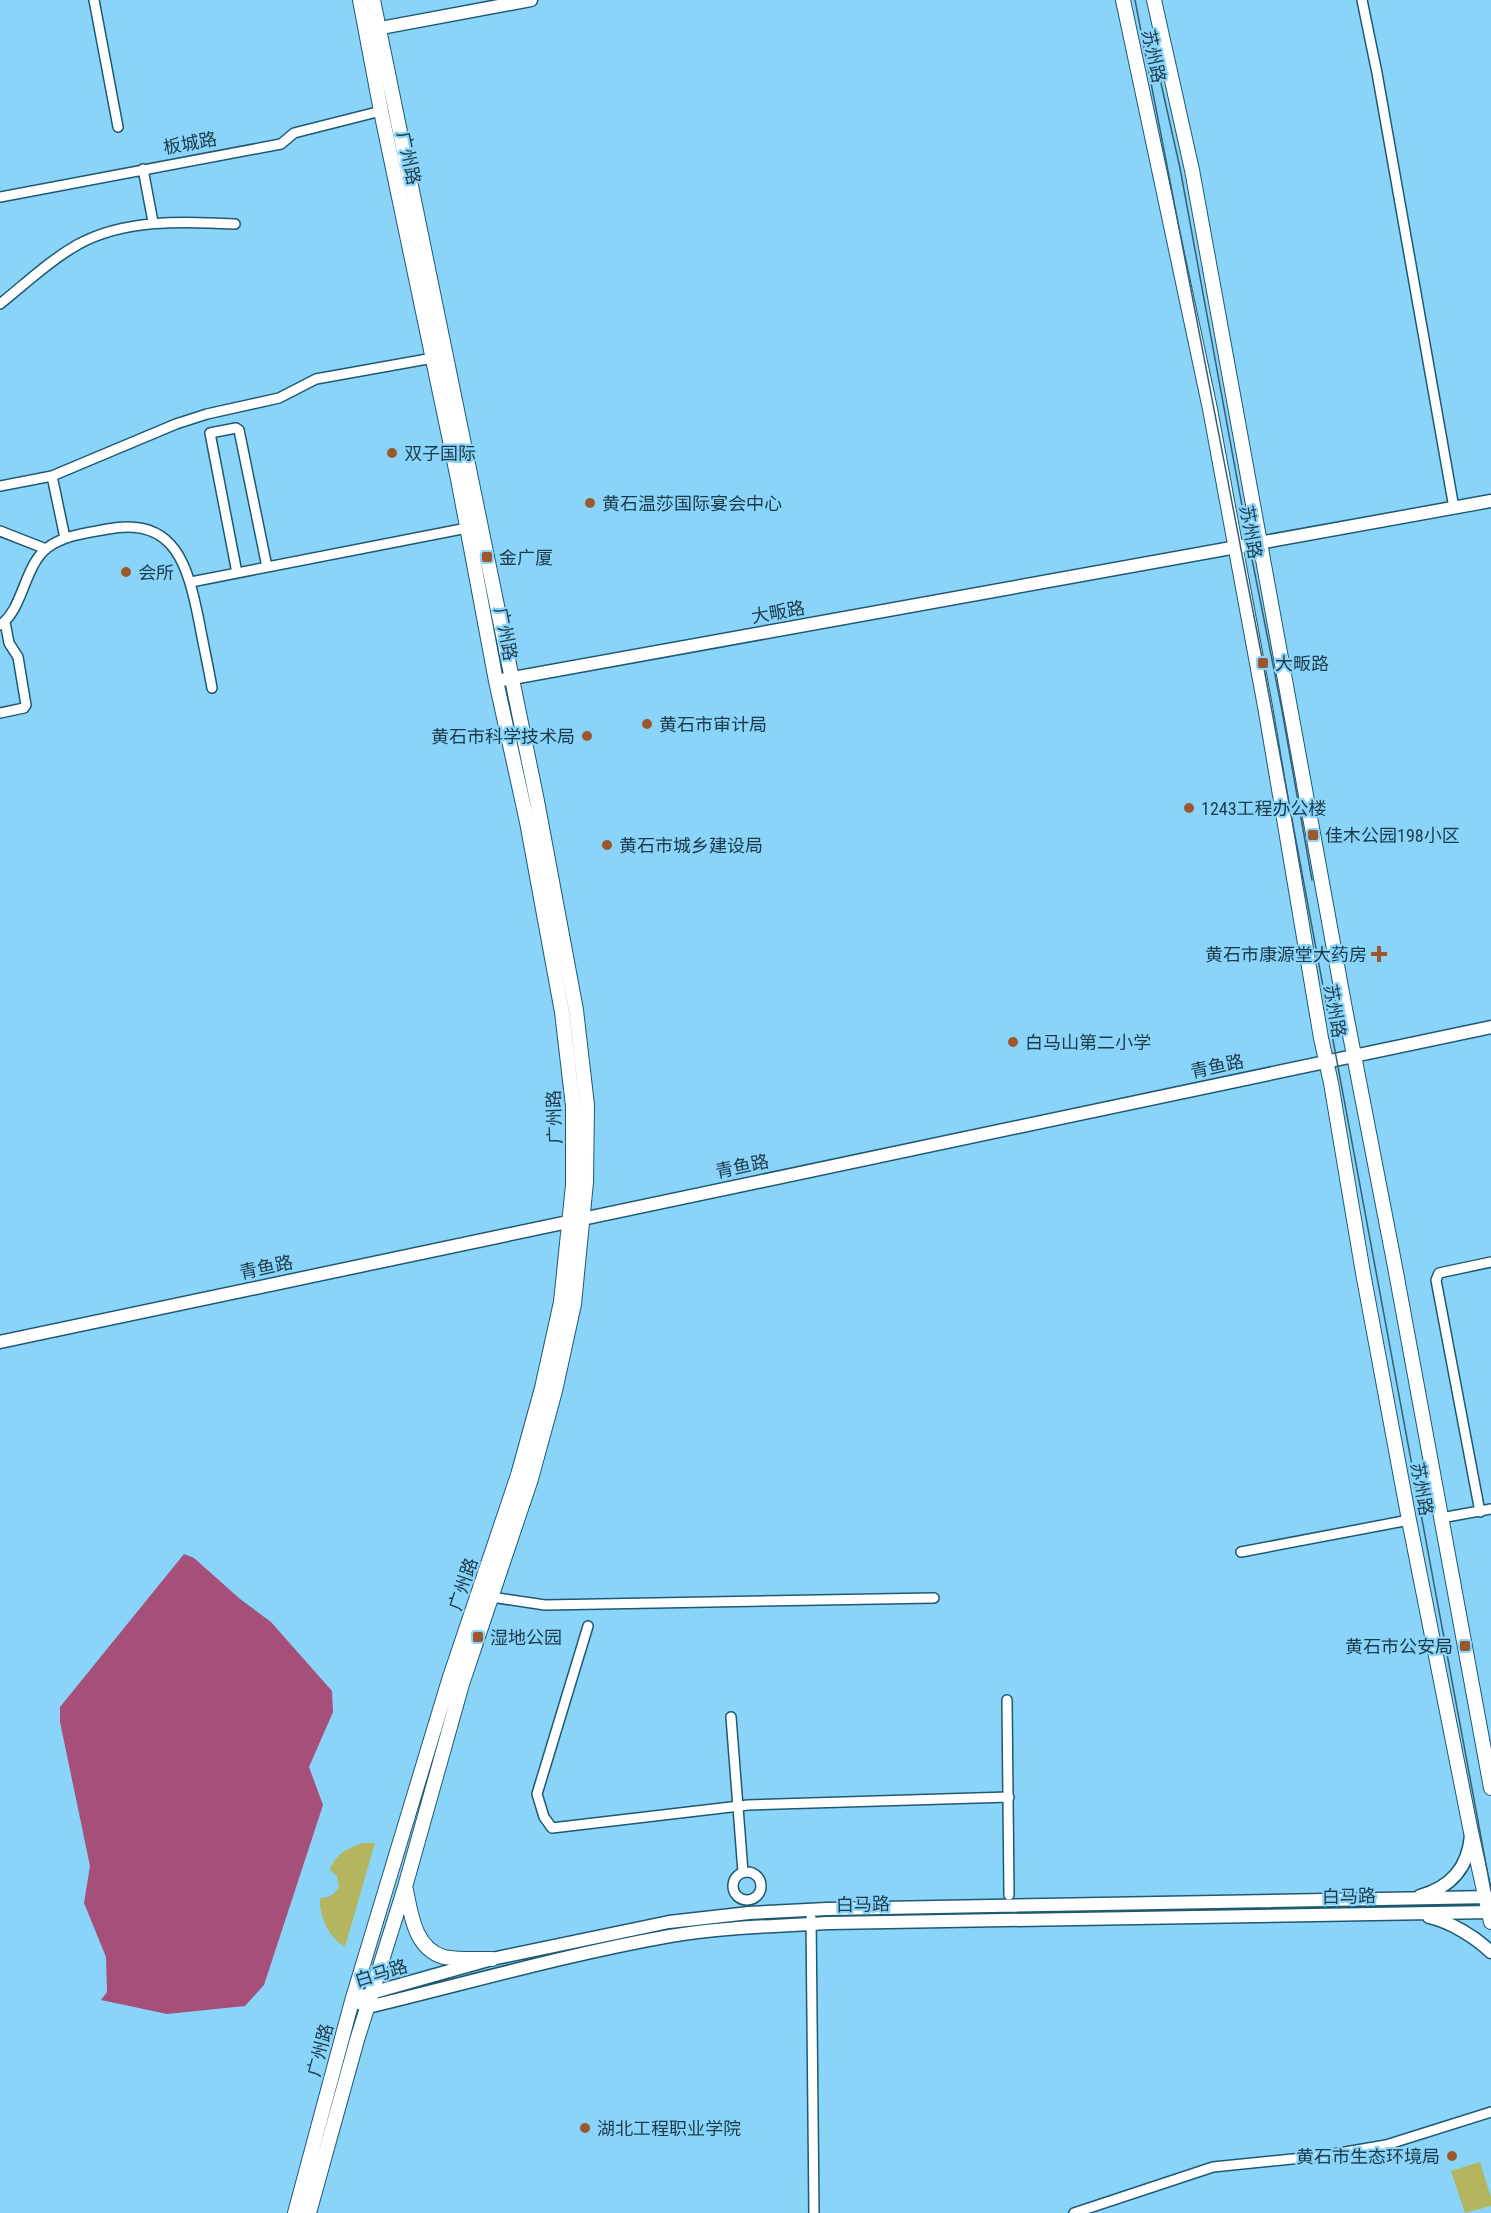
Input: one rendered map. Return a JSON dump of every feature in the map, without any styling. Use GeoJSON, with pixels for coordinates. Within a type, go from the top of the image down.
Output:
{"type":"FeatureCollection","features":[{"type":"Feature","properties":{"kind":"main road","name":"广州路"},"geometry":{"type":"LineString","coordinates":[[295,2213],[352,2001],[449,1680],[521,1464],[542,1388],[561,1302],[575,1219],[585,1182],[587,1105],[576,1010],[512,678],[372,29],[360,0]]}},
{"type":"Feature","properties":{"kind":"main road","name":"广州路"},"geometry":{"type":"LineString","coordinates":[[309,2213],[462,1684],[531,1479],[555,1391],[574,1304],[573,1106],[562,1012],[527,822],[496,681],[433,358],[381,111],[372,29],[373,0]]}},
{"type":"Feature","properties":{"kind":"main road","name":"苏州路"},"geometry":{"type":"LineString","coordinates":[[1123,0],[1210,409],[1409,1520],[1471,1832],[1488,1898],[1490,1915]]}},
{"type":"Feature","properties":{"kind":"main road","name":"苏州路"},"geometry":{"type":"LineString","coordinates":[[1154,0],[1192,170],[1259,543],[1491,1788]]}},
{"type":"Feature","properties":{"kind":"main road"},"geometry":{"type":"LineString","coordinates":[[405,1887],[415,1929],[423,1945],[443,1957],[492,1959]]}},
{"type":"Feature","properties":{"kind":"street"},"geometry":{"type":"LineString","coordinates":[[94,0],[118,127]]}},
{"type":"Feature","properties":{"kind":"street"},"geometry":{"type":"LineString","coordinates":[[372,29],[531,0]]}},
{"type":"Feature","properties":{"kind":"street"},"geometry":{"type":"LineString","coordinates":[[1362,0],[1454,508]]}},
{"type":"Feature","properties":{"kind":"street","name":"板城路"},"geometry":{"type":"LineString","coordinates":[[0,197],[281,144],[294,133],[381,111]]}},
{"type":"Feature","properties":{"kind":"street"},"geometry":{"type":"LineString","coordinates":[[143,169],[153,222]]}},
{"type":"Feature","properties":{"kind":"street"},"geometry":{"type":"LineString","coordinates":[[0,304],[49,263],[78,244],[107,234],[153,222],[235,224]]}},
{"type":"Feature","properties":{"kind":"street"},"geometry":{"type":"LineString","coordinates":[[0,486],[52,476],[176,424],[207,414],[279,398],[316,379],[433,358]]}},
{"type":"Feature","properties":{"kind":"street"},"geometry":{"type":"LineString","coordinates":[[207,414],[237,573]]}},
{"type":"Feature","properties":{"kind":"street"},"geometry":{"type":"LineString","coordinates":[[210,433],[236,428],[239,430],[267,567]]}},
{"type":"Feature","properties":{"kind":"street"},"geometry":{"type":"LineString","coordinates":[[52,476],[65,538]]}},
{"type":"Feature","properties":{"kind":"street","name":"大畈路"},"geometry":{"type":"LineString","coordinates":[[496,681],[1491,501]]}},
{"type":"Feature","properties":{"kind":"street"},"geometry":{"type":"LineString","coordinates":[[0,712],[24,708],[27,705],[18,657],[9,643],[2,623],[10,617],[32,570],[46,549],[65,538],[117,527],[147,529],[166,540],[178,552],[191,582],[212,688]]}},
{"type":"Feature","properties":{"kind":"street"},"geometry":{"type":"LineString","coordinates":[[191,582],[467,528]]}},
{"type":"Feature","properties":{"kind":"street"},"geometry":{"type":"LineString","coordinates":[[0,531],[46,549]]}},
{"type":"Feature","properties":{"kind":"street","name":"青鱼路"},"geometry":{"type":"LineString","coordinates":[[0,1342],[1491,1027]]}},
{"type":"Feature","properties":{"kind":"street"},"geometry":{"type":"LineString","coordinates":[[1480,1512],[1436,1280],[1439,1273],[1491,1262]]}},
{"type":"Feature","properties":{"kind":"street"},"geometry":{"type":"LineString","coordinates":[[1441,1518],[1491,1509]]}},
{"type":"Feature","properties":{"kind":"street"},"geometry":{"type":"LineString","coordinates":[[1241,1551],[1409,1520]]}},
{"type":"Feature","properties":{"kind":"street"},"geometry":{"type":"LineString","coordinates":[[491,1597],[545,1605],[934,1598]]}},
{"type":"Feature","properties":{"kind":"street"},"geometry":{"type":"LineString","coordinates":[[588,1626],[537,1794],[544,1817],[552,1828],[738,1806],[1009,1797]]}},
{"type":"Feature","properties":{"kind":"street"},"geometry":{"type":"LineString","coordinates":[[1007,1700],[1009,1895]]}},
{"type":"Feature","properties":{"kind":"street"},"geometry":{"type":"LineString","coordinates":[[731,1717],[743,1872]]}},
{"type":"Feature","properties":{"kind":"street"},"geometry":{"type":"LineString","coordinates":[[1404,1907],[1443,1886],[1464,1865],[1469,1851],[1471,1832]]}},
{"type":"Feature","properties":{"kind":"street"},"geometry":{"type":"LineString","coordinates":[[743,1872],[757,1875],[761,1883],[759,1893],[753,1899],[734,1900],[733,1881],[743,1872]]}},
{"type":"Feature","properties":{"kind":"street"},"geometry":{"type":"LineString","coordinates":[[759,1893],[764,1902]]}},
{"type":"Feature","properties":{"kind":"street","name":"白马路"},"geometry":{"type":"LineString","coordinates":[[352,2001],[368,2007],[494,1974],[670,1936],[750,1927],[1404,1907],[1488,1898]]}},
{"type":"Feature","properties":{"kind":"street"},"geometry":{"type":"LineString","coordinates":[[1404,1907],[1444,1920],[1491,1952]]}},
{"type":"Feature","properties":{"kind":"street","name":"白马路"},"geometry":{"type":"LineString","coordinates":[[352,2001],[371,1993],[492,1959],[669,1922],[748,1912],[1404,1907],[1490,1915]]}},
{"type":"Feature","properties":{"kind":"street"},"geometry":{"type":"LineString","coordinates":[[811,1910],[814,2213]]}},
{"type":"Feature","properties":{"kind":"street"},"geometry":{"type":"LineString","coordinates":[[1074,2213],[1213,2167],[1322,2156],[1386,2145],[1491,2112]]}},
{"type":"Feature","properties":{"kind":"shaded area"},"geometry":{"type":"Polygon","coordinates":[[[184,1554],[194,1558],[240,1599],[271,1622],[332,1691],[333,1712],[309,1767],[323,1805],[264,1985],[245,2006],[167,2014],[101,2000],[107,1992],[106,1957],[84,1903],[90,1866],[60,1722],[60,1707],[184,1554]]]}},
{"type":"Feature","properties":{"kind":"shaded area"},"geometry":{"type":"Polygon","coordinates":[[[363,1843],[375,1843],[345,1947],[334,1938],[326,1926],[321,1913],[320,1898],[331,1895],[339,1887],[337,1876],[330,1870],[335,1860],[347,1849],[363,1843]]]}},
{"type":"Feature","properties":{"kind":"shaded area"},"geometry":{"type":"Polygon","coordinates":[[[1480,2162],[1491,2197],[1491,2206],[1465,2213],[1451,2171],[1480,2162]]]}},
{"type":"Feature","properties":{"kind":"tram line"},"geometry":{"type":"LineString","coordinates":[[1135,0],[1263,663],[1491,1891]]}},
{"type":"Feature","properties":{"kind":"tram line"},"geometry":{"type":"LineString","coordinates":[[1158,70],[1180,168],[1312,880]]}},
{"type":"Feature","properties":{"kind":"place","name":"双子国际"},"geometry":{"type":"Point","coordinates":[392,453]}},
{"type":"Feature","properties":{"kind":"place","name":"黄石温莎国际宴会中心"},"geometry":{"type":"Point","coordinates":[590,503]}},
{"type":"Feature","properties":{"kind":"place","name":"金广厦"},"geometry":{"type":"Point","coordinates":[487,557]}},
{"type":"Feature","properties":{"kind":"place","name":"会所"},"geometry":{"type":"Point","coordinates":[126,572]}},
{"type":"Feature","properties":{"kind":"place","name":"大畈路"},"geometry":{"type":"Point","coordinates":[1263,663]}},
{"type":"Feature","properties":{"kind":"place","name":"黄石市审计局"},"geometry":{"type":"Point","coordinates":[647,724]}},
{"type":"Feature","properties":{"kind":"place","name":"黄石市科学技术局"},"geometry":{"type":"Point","coordinates":[587,736]}},
{"type":"Feature","properties":{"kind":"place","name":"1243工程办公楼"},"geometry":{"type":"Point","coordinates":[1189,808]}},
{"type":"Feature","properties":{"kind":"place","name":"佳木公园198小区"},"geometry":{"type":"Point","coordinates":[1313,835]}},
{"type":"Feature","properties":{"kind":"place","name":"黄石市城乡建设局"},"geometry":{"type":"Point","coordinates":[607,845]}},
{"type":"Feature","properties":{"kind":"place","name":"黄石市康源堂大药房"},"geometry":{"type":"Point","coordinates":[1379,954]}},
{"type":"Feature","properties":{"kind":"place","name":"白马山第二小学"},"geometry":{"type":"Point","coordinates":[1013,1042]}},
{"type":"Feature","properties":{"kind":"place","name":"湿地公园"},"geometry":{"type":"Point","coordinates":[478,1637]}},
{"type":"Feature","properties":{"kind":"place","name":"黄石市公安局"},"geometry":{"type":"Point","coordinates":[1465,1646]}},
{"type":"Feature","properties":{"kind":"place","name":"湖北工程职业学院"},"geometry":{"type":"Point","coordinates":[585,2128]}},
{"type":"Feature","properties":{"kind":"place","name":"黄石市生态环境局"},"geometry":{"type":"Point","coordinates":[1452,2156]}}]}
